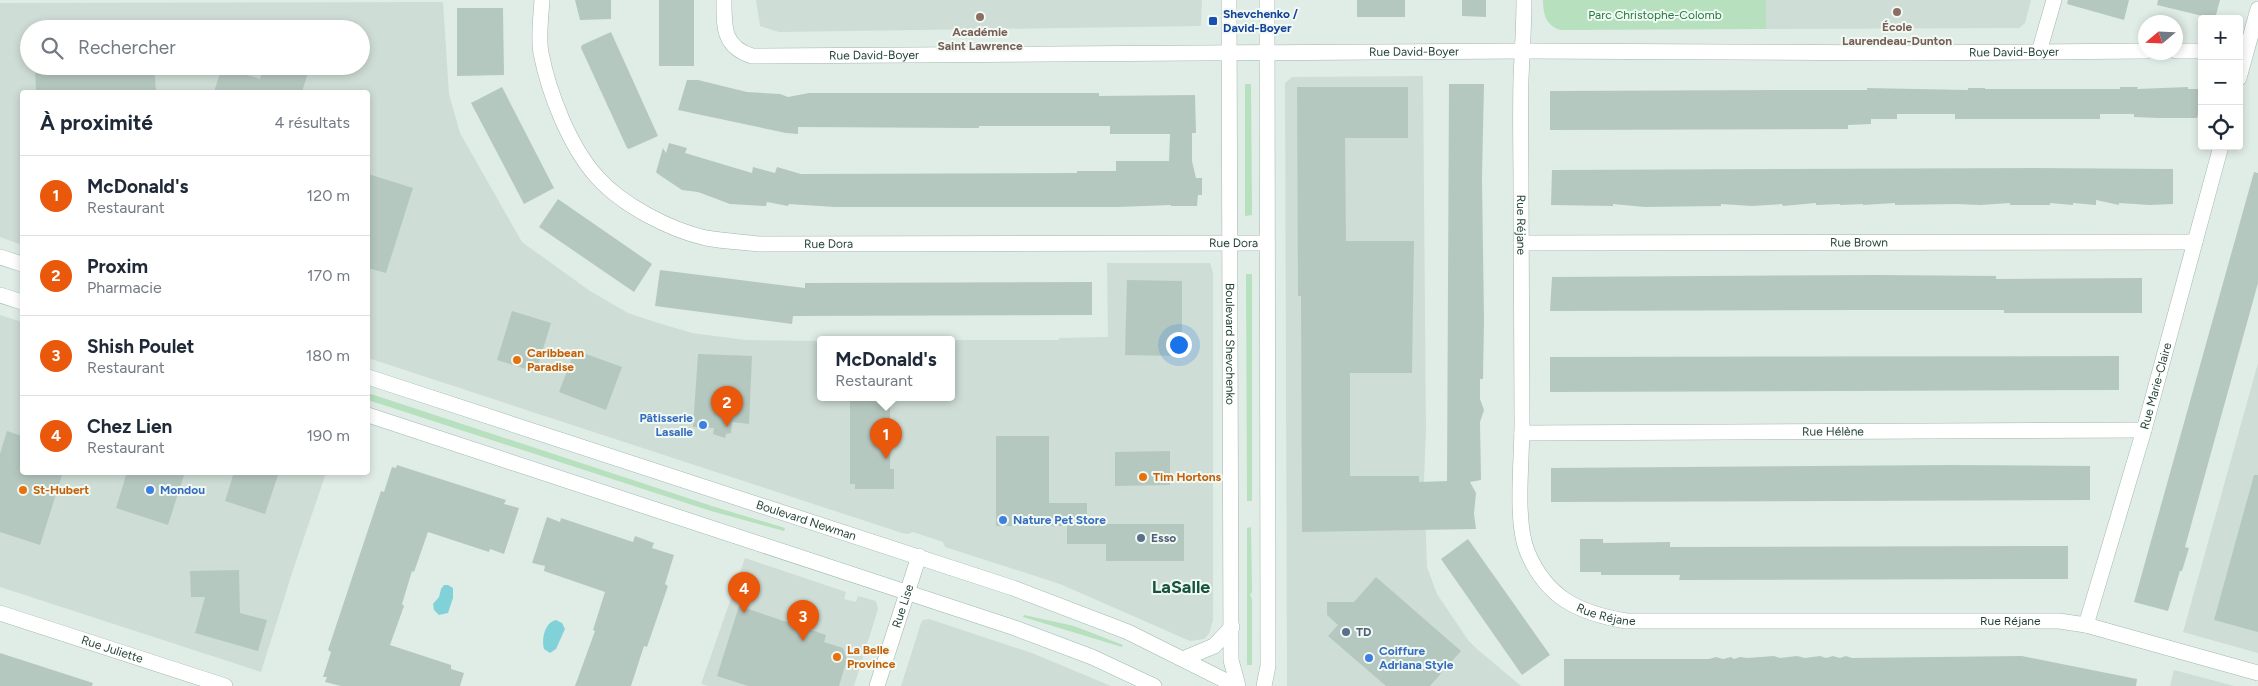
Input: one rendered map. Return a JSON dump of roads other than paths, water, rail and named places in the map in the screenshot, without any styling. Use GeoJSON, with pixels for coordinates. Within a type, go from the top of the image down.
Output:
{"type":"FeatureCollection","features":[{"type":"Feature","properties":{"kind":"street","name":"Rue Dora"},"geometry":{"type":"LineString","coordinates":[[542,0],[541,52],[553,92],[572,142],[598,178],[630,204],[669,225],[705,238],[759,244],[1267,243]]}},
{"type":"Feature","properties":{"kind":"street","name":"Rue David-Boyer"},"geometry":{"type":"LineString","coordinates":[[724,0],[724,23],[727,37],[738,52],[752,56],[1522,51],[2138,51]]}},
{"type":"Feature","properties":{"kind":"street","name":"Boulevard Shevchenko"},"geometry":{"type":"LineString","coordinates":[[1230,0],[1232,660],[1237,686]]}},
{"type":"Feature","properties":{"kind":"street"},"geometry":{"type":"LineString","coordinates":[[1264,686],[1268,666],[1266,0]]}},
{"type":"Feature","properties":{"kind":"street","name":"Rue Réjane"},"geometry":{"type":"LineString","coordinates":[[1524,0],[1522,51],[1522,433],[1520,517],[1526,550],[1541,577],[1556,594],[1577,608],[1598,616],[1626,621],[2059,621],[2086,625],[2258,673]]}},
{"type":"Feature","properties":{"kind":"street"},"geometry":{"type":"LineString","coordinates":[[2039,52],[2054,0]]}},
{"type":"Feature","properties":{"kind":"street"},"geometry":{"type":"LineString","coordinates":[[2247,57],[2258,9]]}},
{"type":"Feature","properties":{"kind":"street"},"geometry":{"type":"LineString","coordinates":[[2183,51],[2198,51]]}},
{"type":"Feature","properties":{"kind":"street","name":"Rue Marie-Claire"},"geometry":{"type":"LineString","coordinates":[[2086,625],[2144,430],[2220,150]]}},
{"type":"Feature","properties":{"kind":"street","name":"Rue Brown"},"geometry":{"type":"LineString","coordinates":[[1521,244],[2195,242]]}},
{"type":"Feature","properties":{"kind":"street"},"geometry":{"type":"LineString","coordinates":[[0,257],[20,263]]}},
{"type":"Feature","properties":{"kind":"street"},"geometry":{"type":"LineString","coordinates":[[0,295],[20,301]]}},
{"type":"Feature","properties":{"kind":"street","name":"Boulevard Newman"},"geometry":{"type":"LineString","coordinates":[[370,378],[919,556],[1092,617],[1237,686]]}},
{"type":"Feature","properties":{"kind":"street"},"geometry":{"type":"LineString","coordinates":[[370,416],[1033,634],[1092,657],[1154,686]]}},
{"type":"Feature","properties":{"kind":"street","name":"Rue Hélène"},"geometry":{"type":"LineString","coordinates":[[1522,433],[2144,430]]}},
{"type":"Feature","properties":{"kind":"street","name":"Rue Lise"},"geometry":{"type":"LineString","coordinates":[[877,686],[919,556]]}},
{"type":"Feature","properties":{"kind":"street","name":"Rue Juliette"},"geometry":{"type":"LineString","coordinates":[[0,614],[224,686]]}},
{"type":"Feature","properties":{"kind":"street"},"geometry":{"type":"LineString","coordinates":[[1183,659],[1214,646],[1232,627]]}},
{"type":"Feature","properties":{"kind":"water"},"geometry":{"type":"Polygon","coordinates":[[[444,585],[453,588],[453,598],[448,613],[439,615],[434,610],[433,604],[439,597],[444,585]]]}},
{"type":"Feature","properties":{"kind":"water"},"geometry":{"type":"Polygon","coordinates":[[[556,620],[562,623],[565,629],[556,649],[550,653],[544,649],[544,636],[549,624],[556,620]]]}},
{"type":"Feature","properties":{"kind":"place","name":"École Laurendeau-Dunton"},"geometry":{"type":"Point","coordinates":[1897,12]}},
{"type":"Feature","properties":{"kind":"place","name":"Académie Saint Lawrence"},"geometry":{"type":"Point","coordinates":[980,17]}},
{"type":"Feature","properties":{"kind":"place","name":"Shevchenko / David-Boyer"},"geometry":{"type":"Point","coordinates":[1213,21]}},
{"type":"Feature","properties":{"kind":"place","name":"Caribbean Paradise"},"geometry":{"type":"Point","coordinates":[517,360]}},
{"type":"Feature","properties":{"kind":"place","name":"Pâtisserie Lasalle"},"geometry":{"type":"Point","coordinates":[703,425]}},
{"type":"Feature","properties":{"kind":"place","name":"Proxim"},"geometry":{"type":"Point","coordinates":[727,427]}},
{"type":"Feature","properties":{"kind":"place","name":"McDonald's"},"geometry":{"type":"Point","coordinates":[886,459]}},
{"type":"Feature","properties":{"kind":"place","name":"Tim Hortons"},"geometry":{"type":"Point","coordinates":[1143,477]}},
{"type":"Feature","properties":{"kind":"place","name":"St-Hubert"},"geometry":{"type":"Point","coordinates":[23,490]}},
{"type":"Feature","properties":{"kind":"place","name":"Mondou"},"geometry":{"type":"Point","coordinates":[150,490]}},
{"type":"Feature","properties":{"kind":"place","name":"Nature Pet Store"},"geometry":{"type":"Point","coordinates":[1003,520]}},
{"type":"Feature","properties":{"kind":"place","name":"Esso"},"geometry":{"type":"Point","coordinates":[1141,538]}},
{"type":"Feature","properties":{"kind":"place","name":"Chez Lien"},"geometry":{"type":"Point","coordinates":[744,613]}},
{"type":"Feature","properties":{"kind":"place","name":"TD"},"geometry":{"type":"Point","coordinates":[1346,632]}},
{"type":"Feature","properties":{"kind":"place","name":"Shish Poulet"},"geometry":{"type":"Point","coordinates":[803,641]}},
{"type":"Feature","properties":{"kind":"place","name":"La Belle Province"},"geometry":{"type":"Point","coordinates":[837,657]}},
{"type":"Feature","properties":{"kind":"place","name":"Coiffure Adriana Style"},"geometry":{"type":"Point","coordinates":[1369,658]}},
{"type":"Feature","properties":{"kind":"district","name":"LaSalle"},"geometry":{"type":"Point","coordinates":[1181,587]}},
{"type":"Feature","properties":{"kind":"park label","name":"Parc Christophe-Colomb"},"geometry":{"type":"Point","coordinates":[1655,15]}}]}
